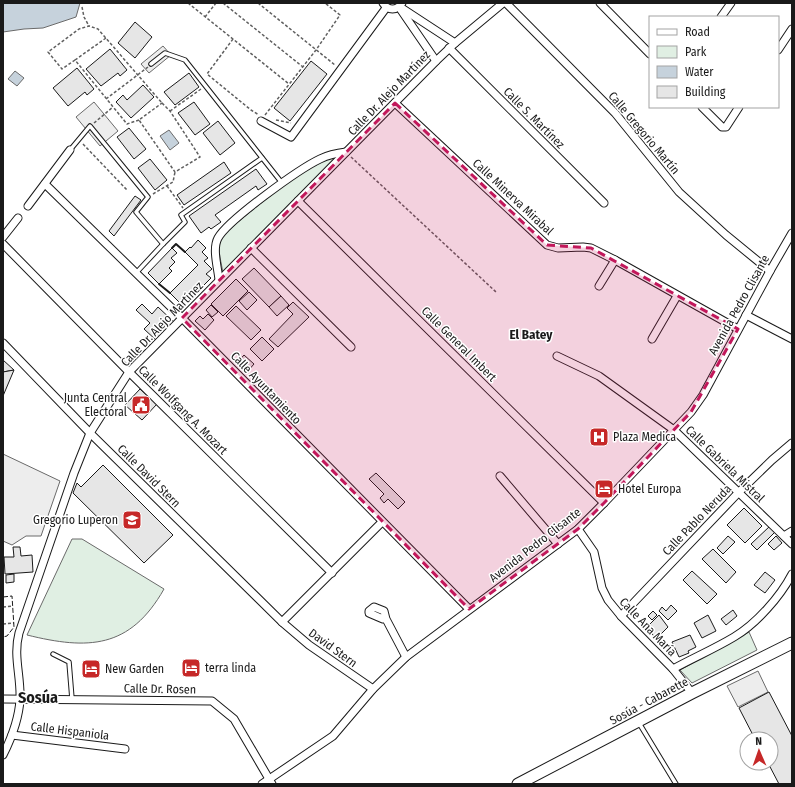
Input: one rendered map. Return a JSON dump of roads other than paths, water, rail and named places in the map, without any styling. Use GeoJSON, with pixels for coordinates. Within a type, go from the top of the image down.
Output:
{"type":"FeatureCollection","features":[{"type":"Feature","properties":{"kind":"main road","name":"Sosúa - Cabarette"},"geometry":{"type":"LineString","coordinates":[[518,784],[692,693],[792,643]]}},
{"type":"Feature","properties":{"kind":"street","name":"Calle Dr. Alejo Martínez"},"geometry":{"type":"LineString","coordinates":[[3,755],[12,735],[17,718],[20,698],[16,653],[19,633],[74,473],[90,433],[129,372],[455,42],[504,3]]}},
{"type":"Feature","properties":{"kind":"street","name":"Calle Gregorio Martín"},"geometry":{"type":"LineString","coordinates":[[504,3],[615,113],[679,192],[726,235],[770,270]]}},
{"type":"Feature","properties":{"kind":"street"},"geometry":{"type":"LineString","coordinates":[[600,3],[649,53]]}},
{"type":"Feature","properties":{"kind":"street"},"geometry":{"type":"LineString","coordinates":[[721,16],[731,3]]}},
{"type":"Feature","properties":{"kind":"street"},"geometry":{"type":"LineString","coordinates":[[262,120],[291,137],[385,5],[393,10],[401,5]]}},
{"type":"Feature","properties":{"kind":"street"},"geometry":{"type":"LineString","coordinates":[[401,5],[455,42]]}},
{"type":"Feature","properties":{"kind":"street"},"geometry":{"type":"LineString","coordinates":[[401,5],[436,61]]}},
{"type":"Feature","properties":{"kind":"street"},"geometry":{"type":"LineString","coordinates":[[779,48],[792,29]]}},
{"type":"Feature","properties":{"kind":"street","name":"Calle S. Martínez"},"geometry":{"type":"LineString","coordinates":[[449,48],[604,204]]}},
{"type":"Feature","properties":{"kind":"street","name":"Calle Minerva Mirabal"},"geometry":{"type":"LineString","coordinates":[[395,103],[547,245],[558,248],[587,247],[615,260],[738,329]]}},
{"type":"Feature","properties":{"kind":"street"},"geometry":{"type":"LineString","coordinates":[[703,108],[722,127],[726,127],[738,108]]}},
{"type":"Feature","properties":{"kind":"street"},"geometry":{"type":"LineString","coordinates":[[28,206],[70,150]]}},
{"type":"Feature","properties":{"kind":"street"},"geometry":{"type":"LineString","coordinates":[[220,280],[216,251],[218,238],[225,229],[282,183],[318,159],[329,155],[346,152]]}},
{"type":"Feature","properties":{"kind":"street","name":"Calle Ayuntamiento"},"geometry":{"type":"LineString","coordinates":[[45,184],[182,318],[469,609]]}},
{"type":"Feature","properties":{"kind":"street","name":"Calle General Imbert"},"geometry":{"type":"LineString","coordinates":[[298,201],[604,503]]}},
{"type":"Feature","properties":{"kind":"street"},"geometry":{"type":"LineString","coordinates":[[3,237],[18,218]]}},
{"type":"Feature","properties":{"kind":"street","name":"Avenida Pedro Clisante"},"geometry":{"type":"LineString","coordinates":[[262,784],[271,782],[333,736],[373,689],[406,657],[558,544],[578,528],[604,503],[691,412],[703,394],[770,270],[792,233]]}},
{"type":"Feature","properties":{"kind":"street","name":"Calle Wolfgang A. Mozart"},"geometry":{"type":"LineString","coordinates":[[3,244],[129,372],[332,573]]}},
{"type":"Feature","properties":{"kind":"street"},"geometry":{"type":"LineString","coordinates":[[251,248],[351,348]]}},
{"type":"Feature","properties":{"kind":"street"},"geometry":{"type":"LineString","coordinates":[[599,286],[615,260]]}},
{"type":"Feature","properties":{"kind":"street"},"geometry":{"type":"LineString","coordinates":[[652,340],[677,296]]}},
{"type":"Feature","properties":{"kind":"street"},"geometry":{"type":"LineString","coordinates":[[746,315],[792,339]]}},
{"type":"Feature","properties":{"kind":"street","name":"Calle David Stern"},"geometry":{"type":"LineString","coordinates":[[3,343],[90,433],[282,622]]}},
{"type":"Feature","properties":{"kind":"street","name":"Calle Gabriela Mistral"},"geometry":{"type":"LineString","coordinates":[[557,356],[599,376],[674,430],[792,544]]}},
{"type":"Feature","properties":{"kind":"street","name":"Calle Pablo Neruda"},"geometry":{"type":"LineString","coordinates":[[621,616],[739,492],[792,443]]}},
{"type":"Feature","properties":{"kind":"street"},"geometry":{"type":"LineString","coordinates":[[500,476],[558,544]]}},
{"type":"Feature","properties":{"kind":"street"},"geometry":{"type":"LineString","coordinates":[[282,622],[382,522]]}},
{"type":"Feature","properties":{"kind":"street","name":"Calle Ana María"},"geometry":{"type":"LineString","coordinates":[[578,528],[594,552],[604,594],[621,616],[673,668],[692,693]]}},
{"type":"Feature","properties":{"kind":"street"},"geometry":{"type":"LineString","coordinates":[[784,536],[792,531]]}},
{"type":"Feature","properties":{"kind":"street"},"geometry":{"type":"LineString","coordinates":[[673,668],[735,636],[766,611],[787,584],[792,574]]}},
{"type":"Feature","properties":{"kind":"street"},"geometry":{"type":"LineString","coordinates":[[386,619],[406,657]]}},
{"type":"Feature","properties":{"kind":"street","name":"David Stern"},"geometry":{"type":"LineString","coordinates":[[282,622],[309,645],[373,689]]}},
{"type":"Feature","properties":{"kind":"street","name":"Calle Dr. Rosen"},"geometry":{"type":"LineString","coordinates":[[3,699],[212,701],[234,719],[271,782]]}},
{"type":"Feature","properties":{"kind":"street","name":"Calle Hispaniola"},"geometry":{"type":"LineString","coordinates":[[12,735],[126,749]]}},
{"type":"Feature","properties":{"kind":"lane"},"geometry":{"type":"LineString","coordinates":[[151,64],[165,52],[185,60],[282,183]]}},
{"type":"Feature","properties":{"kind":"lane"},"geometry":{"type":"LineString","coordinates":[[70,150],[90,126],[148,197],[136,212],[163,244]]}},
{"type":"Feature","properties":{"kind":"lane"},"geometry":{"type":"LineString","coordinates":[[136,273],[185,222],[180,215],[262,158]]}},
{"type":"Feature","properties":{"kind":"lane"},"geometry":{"type":"LineString","coordinates":[[53,654],[69,662],[72,699]]}},
{"type":"Feature","properties":{"kind":"lane"},"geometry":{"type":"LineString","coordinates":[[638,722],[676,784]]}},
{"type":"Feature","properties":{"kind":"water"},"geometry":{"type":"Polygon","coordinates":[[[3,3],[80,3],[76,17],[43,28],[3,32],[3,3]]]}},
{"type":"Feature","properties":{"kind":"water"},"geometry":{"type":"Polygon","coordinates":[[[15,71],[24,78],[17,86],[8,79],[15,71]]]}},
{"type":"Feature","properties":{"kind":"water"},"geometry":{"type":"Polygon","coordinates":[[[169,130],[179,143],[170,150],[160,136],[169,130]]]}},
{"type":"Feature","properties":{"kind":"place","name":"Junta Central Electoral"},"geometry":{"type":"Point","coordinates":[141,405]}},
{"type":"Feature","properties":{"kind":"place","name":"Plaza Medica"},"geometry":{"type":"Point","coordinates":[599,437]}},
{"type":"Feature","properties":{"kind":"place","name":"Hotel Europa"},"geometry":{"type":"Point","coordinates":[604,489]}},
{"type":"Feature","properties":{"kind":"place","name":"Gregorio Luperon"},"geometry":{"type":"Point","coordinates":[132,520]}},
{"type":"Feature","properties":{"kind":"place","name":"terra linda"},"geometry":{"type":"Point","coordinates":[191,668]}},
{"type":"Feature","properties":{"kind":"place","name":"New Garden"},"geometry":{"type":"Point","coordinates":[91,669]}},
{"type":"Feature","properties":{"kind":"district","name":"El Batey"},"geometry":{"type":"Point","coordinates":[531,334]}},
{"type":"Feature","properties":{"kind":"district","name":"Sosúa"},"geometry":{"type":"Point","coordinates":[38,697]}}]}
